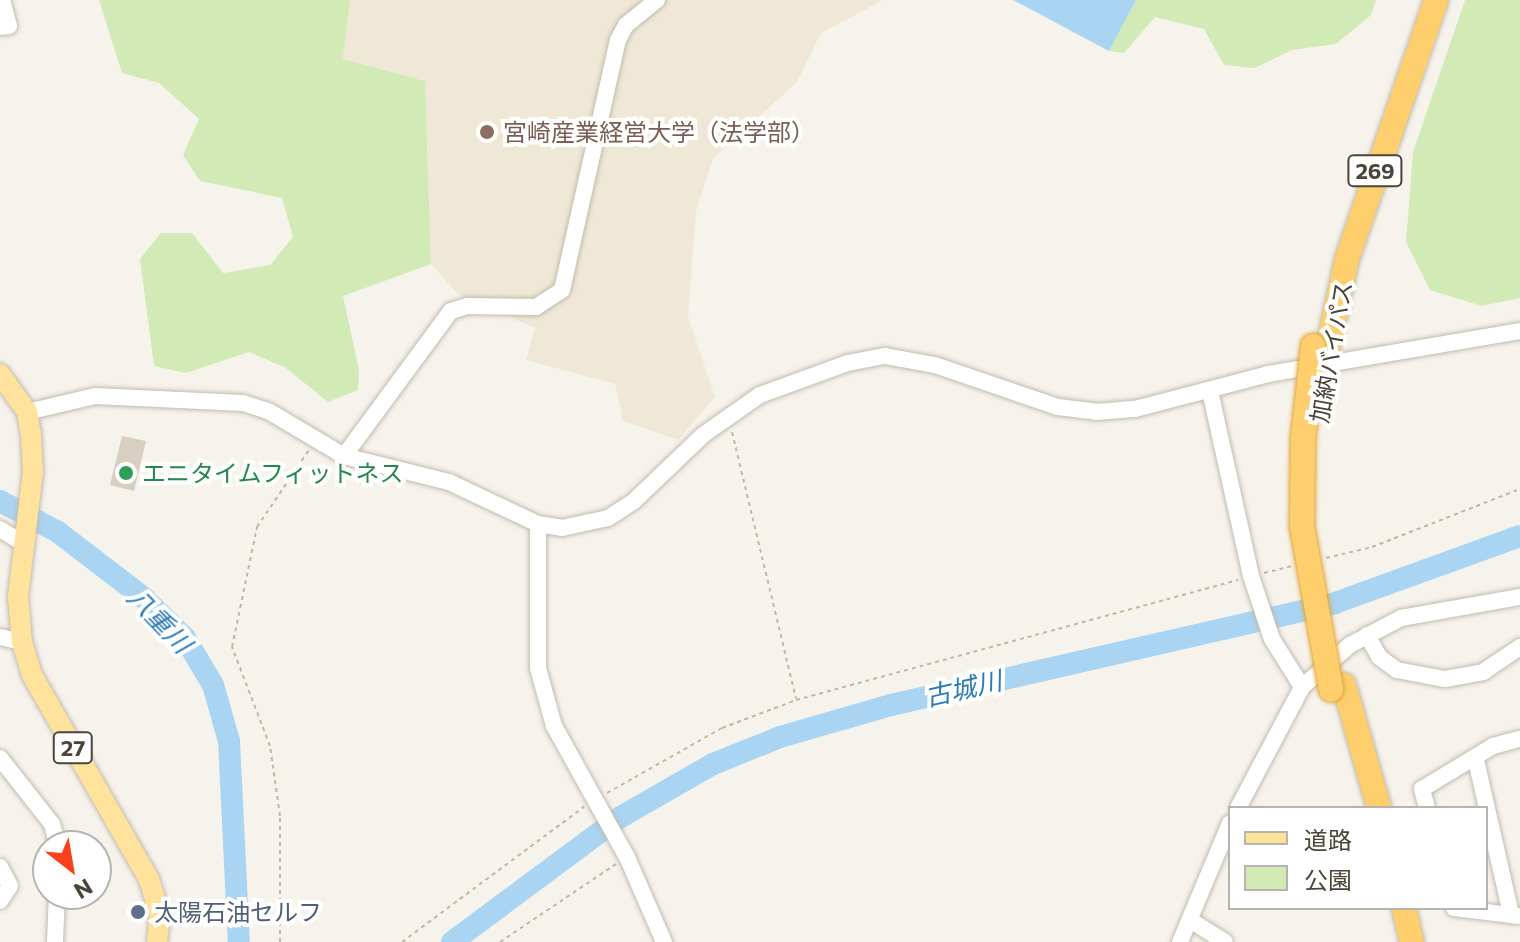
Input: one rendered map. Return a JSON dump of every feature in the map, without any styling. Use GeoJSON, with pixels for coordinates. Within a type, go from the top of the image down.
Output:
{"type":"FeatureCollection","features":[{"type":"Feature","properties":{"kind":"highway","name":"加納バイパス"},"geometry":{"type":"LineString","coordinates":[[1363,806],[1302,526],[1303,439],[1335,253],[1422,0]]}},
{"type":"Feature","properties":{"kind":"highway","name":"加納バイパス"},"geometry":{"type":"LineString","coordinates":[[1321,347],[1347,259],[1436,0]]}},
{"type":"Feature","properties":{"kind":"highway","name":"加納バイパス"},"geometry":{"type":"LineString","coordinates":[[1338,687],[1378,806]]}},
{"type":"Feature","properties":{"kind":"highway"},"geometry":{"type":"LineString","coordinates":[[1388,910],[1395,942]]}},
{"type":"Feature","properties":{"kind":"highway"},"geometry":{"type":"LineString","coordinates":[[1404,910],[1412,942]]}},
{"type":"Feature","properties":{"kind":"main road","name":"27"},"geometry":{"type":"LineString","coordinates":[[0,374],[27,412],[33,471],[18,597],[22,642],[32,675],[149,879],[160,914],[157,942]]}},
{"type":"Feature","properties":{"kind":"street"},"geometry":{"type":"LineString","coordinates":[[0,27],[9,26],[2,0]]}},
{"type":"Feature","properties":{"kind":"street"},"geometry":{"type":"LineString","coordinates":[[344,456],[451,311],[536,307],[562,290],[618,40],[626,25],[657,0]]}},
{"type":"Feature","properties":{"kind":"street"},"geometry":{"type":"LineString","coordinates":[[27,412],[95,396],[243,403],[270,412],[344,456],[449,482],[538,524],[562,528],[608,518],[728,415],[795,378],[885,356],[935,365],[1058,407],[1097,412],[1210,391],[1268,374],[1520,331]]}},
{"type":"Feature","properties":{"kind":"street"},"geometry":{"type":"LineString","coordinates":[[1210,391],[1253,582],[1272,639],[1302,687]]}},
{"type":"Feature","properties":{"kind":"street"},"geometry":{"type":"LineString","coordinates":[[538,524],[538,668],[554,726],[625,853],[664,942]]}},
{"type":"Feature","properties":{"kind":"street"},"geometry":{"type":"LineString","coordinates":[[0,529],[24,544]]}},
{"type":"Feature","properties":{"kind":"street"},"geometry":{"type":"LineString","coordinates":[[1239,806],[1302,687],[1367,635],[1401,618],[1520,597]]}},
{"type":"Feature","properties":{"kind":"street"},"geometry":{"type":"LineString","coordinates":[[1367,635],[1379,657],[1397,670],[1445,679],[1483,672],[1520,647]]}},
{"type":"Feature","properties":{"kind":"street"},"geometry":{"type":"LineString","coordinates":[[0,637],[22,642]]}},
{"type":"Feature","properties":{"kind":"street"},"geometry":{"type":"LineString","coordinates":[[1426,806],[1422,789],[1476,760],[1493,746],[1520,739]]}},
{"type":"Feature","properties":{"kind":"street"},"geometry":{"type":"LineString","coordinates":[[0,758],[54,830]]}},
{"type":"Feature","properties":{"kind":"street"},"geometry":{"type":"LineString","coordinates":[[1476,760],[1488,806]]}},
{"type":"Feature","properties":{"kind":"street"},"geometry":{"type":"LineString","coordinates":[[1472,910],[1516,915],[1488,806]]}},
{"type":"Feature","properties":{"kind":"street"},"geometry":{"type":"LineString","coordinates":[[1180,942],[1228,828]]}},
{"type":"Feature","properties":{"kind":"street"},"geometry":{"type":"LineString","coordinates":[[0,867],[10,886],[0,901]]}},
{"type":"Feature","properties":{"kind":"street"},"geometry":{"type":"LineString","coordinates":[[55,942],[56,910]]}},
{"type":"Feature","properties":{"kind":"street"},"geometry":{"type":"LineString","coordinates":[[1190,920],[1225,942]]}},
{"type":"Feature","properties":{"kind":"path"},"geometry":{"type":"LineString","coordinates":[[728,415],[796,700]]}},
{"type":"Feature","properties":{"kind":"path"},"geometry":{"type":"LineString","coordinates":[[280,942],[280,816],[270,746],[232,647],[257,527],[316,441]]}},
{"type":"Feature","properties":{"kind":"path"},"geometry":{"type":"LineString","coordinates":[[1311,562],[1372,547],[1520,489]]}},
{"type":"Feature","properties":{"kind":"path"},"geometry":{"type":"LineString","coordinates":[[402,942],[595,804],[722,728],[796,700],[1253,582],[1296,565]]}},
{"type":"Feature","properties":{"kind":"path"},"geometry":{"type":"LineString","coordinates":[[500,942],[625,853]]}},
{"type":"Feature","properties":{"kind":"shaded area"},"geometry":{"type":"Polygon","coordinates":[[[350,0],[883,0],[821,33],[797,82],[713,159],[696,212],[688,316],[715,397],[678,440],[623,421],[615,384],[526,360],[535,328],[458,294],[431,264],[425,81],[343,59],[350,0]]]}},
{"type":"Feature","properties":{"kind":"green space"},"geometry":{"type":"Polygon","coordinates":[[[99,0],[350,0],[343,59],[425,81],[431,264],[343,296],[359,370],[358,390],[328,402],[286,368],[249,352],[186,373],[154,366],[140,259],[161,233],[192,233],[223,273],[270,265],[293,237],[282,198],[200,181],[183,155],[199,119],[159,83],[122,73],[99,0]]]}},
{"type":"Feature","properties":{"kind":"green space"},"geometry":{"type":"Polygon","coordinates":[[[1136,0],[1376,0],[1371,15],[1336,44],[1292,50],[1255,68],[1224,65],[1204,29],[1155,17],[1124,53],[1109,51],[1136,0]]]}},
{"type":"Feature","properties":{"kind":"green space"},"geometry":{"type":"Polygon","coordinates":[[[1465,0],[1520,0],[1520,298],[1482,306],[1430,290],[1406,242],[1413,152],[1465,0]]]}},
{"type":"Feature","properties":{"kind":"water"},"geometry":{"type":"Polygon","coordinates":[[[1013,0],[1136,0],[1109,51],[1013,0]]]}},
{"type":"Feature","properties":{"kind":"building"},"geometry":{"type":"Polygon","coordinates":[[[122,436],[146,441],[134,491],[110,485],[122,436]]]}},
{"type":"Feature","properties":{"kind":"waterway","name":"八重川"},"geometry":{"type":"LineString","coordinates":[[0,501],[58,532],[144,598],[185,638],[213,685],[229,741],[239,942]]}},
{"type":"Feature","properties":{"kind":"waterway","name":"古城川"},"geometry":{"type":"LineString","coordinates":[[452,942],[619,818],[713,764],[780,737],[891,705],[1335,603],[1520,536]]}},
{"type":"Feature","properties":{"kind":"place","name":"宮崎産業経営大学（法学部）"},"geometry":{"type":"Point","coordinates":[487,132]}},
{"type":"Feature","properties":{"kind":"place","name":"エニタイムフィットネス"},"geometry":{"type":"Point","coordinates":[126,473]}},
{"type":"Feature","properties":{"kind":"place","name":"太陽石油セルフ"},"geometry":{"type":"Point","coordinates":[138,912]}}]}
